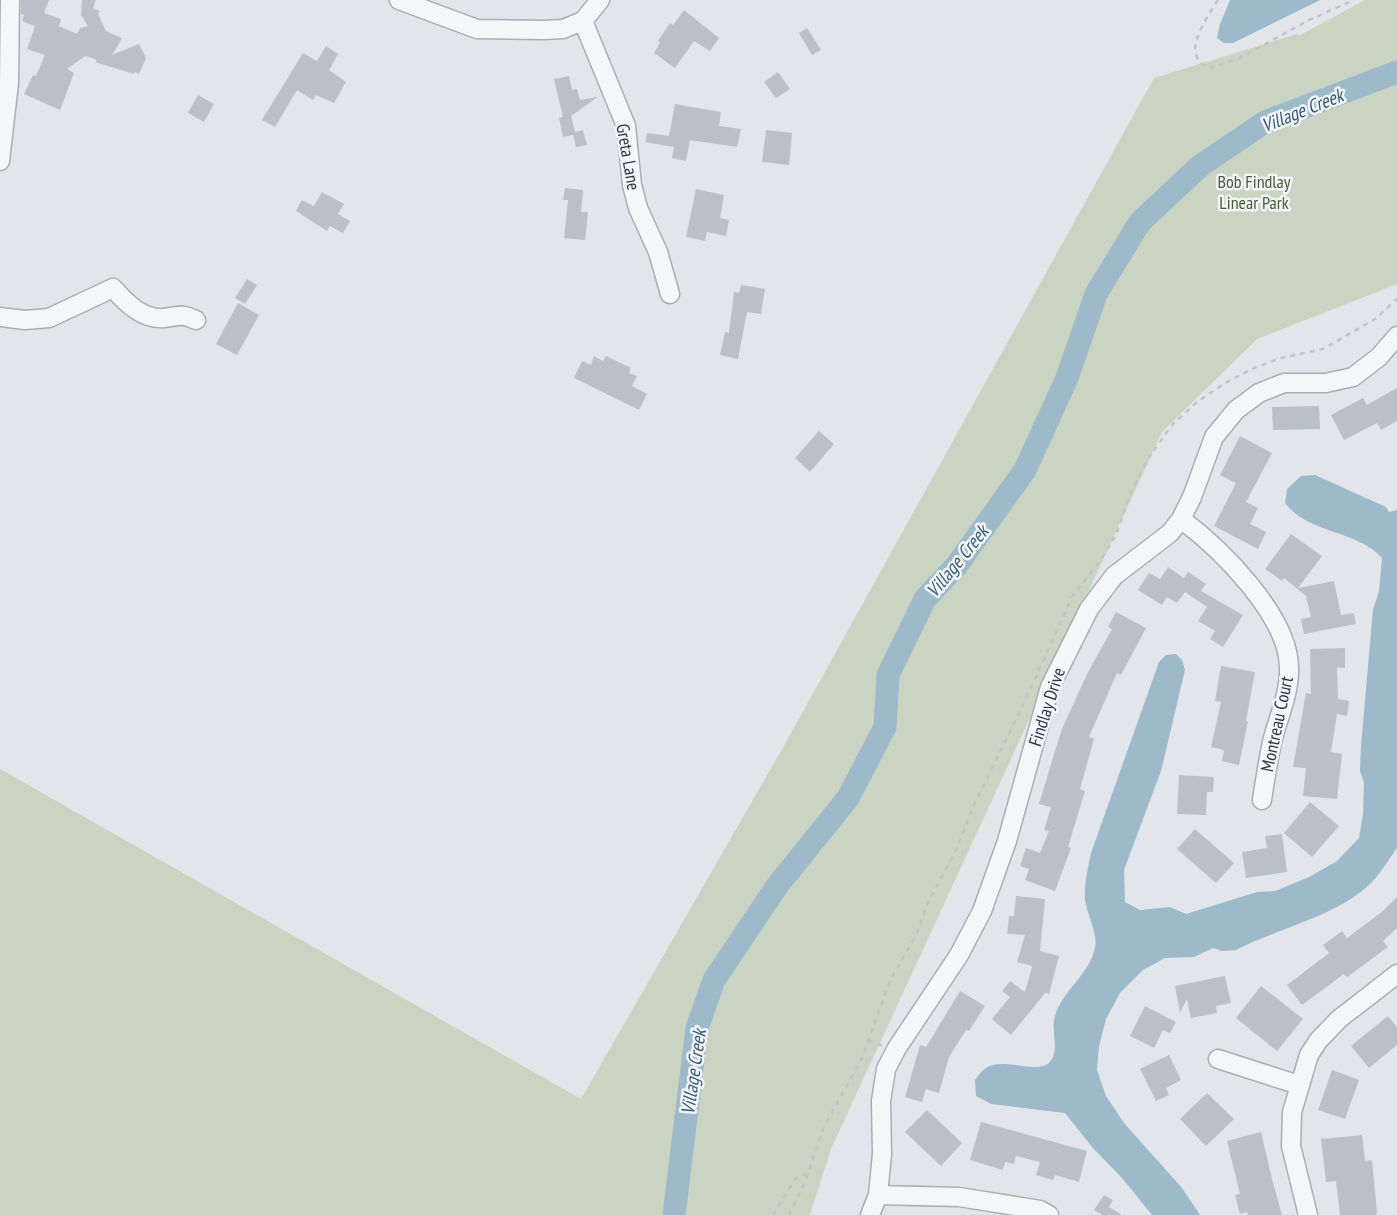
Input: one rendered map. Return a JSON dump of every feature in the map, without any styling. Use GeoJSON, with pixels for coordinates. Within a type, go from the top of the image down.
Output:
{"type":"FeatureCollection","features":[{"type":"Feature","properties":{"kind":"street"},"geometry":{"type":"LineString","coordinates":[[0,162],[9,83],[10,0]]}},
{"type":"Feature","properties":{"kind":"street"},"geometry":{"type":"LineString","coordinates":[[399,0],[477,29],[563,29],[583,21],[600,0]]}},
{"type":"Feature","properties":{"kind":"street","name":"Greta Lane"},"geometry":{"type":"LineString","coordinates":[[583,21],[626,126],[632,185],[638,208],[658,252],[670,294]]}},
{"type":"Feature","properties":{"kind":"street"},"geometry":{"type":"LineString","coordinates":[[0,317],[25,320],[48,318],[113,288],[128,305],[149,317],[163,318],[180,314],[196,320]]}},
{"type":"Feature","properties":{"kind":"street","name":"Findlay Drive"},"geometry":{"type":"LineString","coordinates":[[870,1215],[878,1195],[882,1154],[881,1101],[886,1069],[959,955],[982,911],[1007,841],[1050,687],[1058,666],[1089,609],[1114,576],[1170,533],[1181,519],[1192,497],[1213,437],[1236,410],[1259,393],[1284,383],[1326,383],[1353,377],[1379,357],[1397,336]]}},
{"type":"Feature","properties":{"kind":"street","name":"Montreau Court"},"geometry":{"type":"LineString","coordinates":[[1181,519],[1203,536],[1233,566],[1261,600],[1281,633],[1289,657],[1290,671],[1272,741],[1262,800]]}},
{"type":"Feature","properties":{"kind":"street"},"geometry":{"type":"LineString","coordinates":[[1308,1215],[1292,1146],[1292,1112],[1309,1055],[1339,1019],[1397,974]]}},
{"type":"Feature","properties":{"kind":"street"},"geometry":{"type":"LineString","coordinates":[[1218,1059],[1299,1085]]}},
{"type":"Feature","properties":{"kind":"street"},"geometry":{"type":"LineString","coordinates":[[878,1195],[959,1197],[1040,1210],[1049,1215]]}},
{"type":"Feature","properties":{"kind":"path"},"geometry":{"type":"LineString","coordinates":[[1218,0],[1194,51],[1199,62],[1211,68],[1240,58],[1317,16],[1354,0]]}},
{"type":"Feature","properties":{"kind":"path"},"geometry":{"type":"LineString","coordinates":[[774,1215],[795,1179],[808,1173]]}},
{"type":"Feature","properties":{"kind":"green space","name":"Bob Findlay Linear Park"},"geometry":{"type":"Polygon","coordinates":[[[1365,0],[1397,0],[1397,284],[1257,339],[1162,432],[831,1149],[810,1215],[0,1215],[0,769],[581,1099],[785,744],[1154,78],[1300,35],[1365,0]]]}},
{"type":"Feature","properties":{"kind":"water"},"geometry":{"type":"Polygon","coordinates":[[[1230,0],[1320,0],[1233,43],[1224,43],[1217,38],[1230,0]]]}},
{"type":"Feature","properties":{"kind":"water"},"geometry":{"type":"Polygon","coordinates":[[[1315,475],[1386,507],[1389,512],[1397,510],[1397,848],[1371,883],[1325,913],[1236,950],[1222,951],[1213,948],[1194,957],[1165,958],[1143,970],[1120,993],[1106,1019],[1099,1046],[1097,1070],[1106,1096],[1124,1123],[1182,1188],[1200,1215],[1152,1215],[1065,1113],[991,1104],[976,1096],[975,1080],[983,1070],[993,1065],[1036,1067],[1044,1066],[1052,1058],[1055,1047],[1055,1016],[1064,998],[1088,965],[1095,947],[1095,936],[1085,900],[1091,853],[1159,662],[1166,655],[1176,654],[1182,660],[1185,670],[1161,771],[1124,870],[1125,902],[1140,910],[1170,907],[1186,914],[1257,892],[1275,891],[1309,877],[1337,861],[1359,838],[1364,783],[1360,771],[1361,746],[1373,609],[1379,592],[1382,558],[1360,542],[1307,521],[1285,503],[1287,489],[1301,476],[1315,475]]]}},
{"type":"Feature","properties":{"kind":"building"},"geometry":{"type":"Polygon","coordinates":[[[21,0],[49,0],[44,13],[61,19],[59,26],[77,34],[80,28],[88,26],[81,15],[82,0],[96,0],[93,8],[100,11],[98,14],[106,31],[122,38],[112,55],[139,44],[146,58],[139,74],[95,62],[95,59],[85,56],[67,69],[74,73],[60,110],[24,94],[45,55],[27,49],[35,26],[22,21],[24,15],[21,14],[21,0]]]}},
{"type":"Feature","properties":{"kind":"building"},"geometry":{"type":"Polygon","coordinates":[[[684,10],[719,38],[710,51],[694,41],[675,68],[654,53],[660,43],[658,41],[670,23],[673,25],[684,10]]]}},
{"type":"Feature","properties":{"kind":"building"},"geometry":{"type":"Polygon","coordinates":[[[807,28],[821,50],[812,55],[799,33],[807,28]]]}},
{"type":"Feature","properties":{"kind":"building"},"geometry":{"type":"Polygon","coordinates":[[[326,46],[338,54],[329,70],[346,82],[334,103],[316,95],[313,100],[297,90],[275,127],[262,120],[303,53],[317,61],[326,46]]]}},
{"type":"Feature","properties":{"kind":"building"},"geometry":{"type":"Polygon","coordinates":[[[778,72],[790,89],[776,98],[764,82],[778,72]]]}},
{"type":"Feature","properties":{"kind":"building"},"geometry":{"type":"Polygon","coordinates":[[[569,76],[572,90],[577,89],[580,100],[598,97],[571,116],[575,132],[583,130],[587,145],[576,147],[573,135],[563,137],[559,118],[563,117],[554,79],[569,76]]]}},
{"type":"Feature","properties":{"kind":"building"},"geometry":{"type":"Polygon","coordinates":[[[198,95],[214,104],[204,122],[188,113],[198,95]]]}},
{"type":"Feature","properties":{"kind":"building"},"geometry":{"type":"Polygon","coordinates":[[[675,104],[721,112],[719,126],[741,129],[737,147],[690,140],[686,161],[672,158],[674,147],[645,142],[647,133],[669,136],[675,104]]]}},
{"type":"Feature","properties":{"kind":"building"},"geometry":{"type":"Polygon","coordinates":[[[766,130],[792,133],[789,165],[762,162],[766,130]]]}},
{"type":"Feature","properties":{"kind":"building"},"geometry":{"type":"Polygon","coordinates":[[[565,188],[583,190],[581,212],[588,212],[585,240],[564,238],[568,200],[563,200],[565,188]]]}},
{"type":"Feature","properties":{"kind":"building"},"geometry":{"type":"Polygon","coordinates":[[[696,189],[724,195],[720,218],[729,220],[726,236],[707,232],[705,241],[686,237],[696,189]]]}},
{"type":"Feature","properties":{"kind":"building"},"geometry":{"type":"Polygon","coordinates":[[[322,192],[344,204],[338,214],[350,221],[343,233],[330,226],[327,231],[296,211],[302,200],[314,206],[322,192]]]}},
{"type":"Feature","properties":{"kind":"building"},"geometry":{"type":"Polygon","coordinates":[[[247,279],[257,285],[245,304],[235,298],[247,279]]]}},
{"type":"Feature","properties":{"kind":"building"},"geometry":{"type":"Polygon","coordinates":[[[741,285],[765,289],[761,314],[747,312],[738,359],[720,355],[725,332],[729,333],[734,292],[739,293],[741,285]]]}},
{"type":"Feature","properties":{"kind":"building"},"geometry":{"type":"Polygon","coordinates":[[[238,303],[259,315],[237,355],[216,344],[238,303]]]}},
{"type":"Feature","properties":{"kind":"building"},"geometry":{"type":"Polygon","coordinates":[[[594,356],[603,361],[606,356],[631,368],[629,373],[637,376],[632,386],[647,394],[639,410],[574,378],[582,361],[591,365],[594,356]]]}},
{"type":"Feature","properties":{"kind":"building"},"geometry":{"type":"Polygon","coordinates":[[[1397,388],[1397,421],[1381,430],[1377,423],[1344,440],[1331,415],[1363,398],[1367,405],[1397,388]]]}},
{"type":"Feature","properties":{"kind":"building"},"geometry":{"type":"Polygon","coordinates":[[[1319,406],[1320,429],[1273,430],[1272,407],[1319,406]]]}},
{"type":"Feature","properties":{"kind":"building"},"geometry":{"type":"Polygon","coordinates":[[[819,431],[834,444],[810,472],[795,458],[819,431]]]}},
{"type":"Feature","properties":{"kind":"building"},"geometry":{"type":"Polygon","coordinates":[[[1240,436],[1272,453],[1246,502],[1258,508],[1250,524],[1266,532],[1258,549],[1214,526],[1236,483],[1220,475],[1240,436]]]}},
{"type":"Feature","properties":{"kind":"building"},"geometry":{"type":"Polygon","coordinates":[[[1291,534],[1322,556],[1298,588],[1334,581],[1341,615],[1354,613],[1356,624],[1304,634],[1301,619],[1311,617],[1306,596],[1284,578],[1282,581],[1265,569],[1291,534]]]}},
{"type":"Feature","properties":{"kind":"building"},"geometry":{"type":"Polygon","coordinates":[[[1168,567],[1184,578],[1188,572],[1206,584],[1201,591],[1243,615],[1223,647],[1210,639],[1215,631],[1198,621],[1207,607],[1185,592],[1177,603],[1167,597],[1162,605],[1138,590],[1149,573],[1160,579],[1168,567]]]}},
{"type":"Feature","properties":{"kind":"building"},"geometry":{"type":"Polygon","coordinates":[[[1116,612],[1146,628],[1121,675],[1117,673],[1089,737],[1094,739],[1080,789],[1085,791],[1068,847],[1071,848],[1055,891],[1025,880],[1029,869],[1020,866],[1026,848],[1040,853],[1049,831],[1044,830],[1051,807],[1039,804],[1054,754],[1062,729],[1087,674],[1112,629],[1108,627],[1116,612]]]}},
{"type":"Feature","properties":{"kind":"building"},"geometry":{"type":"Polygon","coordinates":[[[1345,648],[1345,668],[1337,667],[1338,699],[1349,701],[1347,716],[1337,714],[1331,752],[1342,754],[1337,799],[1303,796],[1306,768],[1293,767],[1306,693],[1311,694],[1310,649],[1345,648]]]}},
{"type":"Feature","properties":{"kind":"building"},"geometry":{"type":"Polygon","coordinates":[[[1221,666],[1255,672],[1239,765],[1222,761],[1224,750],[1211,747],[1221,702],[1215,701],[1221,666]]]}},
{"type":"Feature","properties":{"kind":"building"},"geometry":{"type":"Polygon","coordinates":[[[1179,775],[1214,777],[1213,792],[1207,792],[1206,815],[1177,814],[1179,775]]]}},
{"type":"Feature","properties":{"kind":"building"},"geometry":{"type":"Polygon","coordinates":[[[1310,802],[1339,826],[1312,857],[1284,833],[1310,802]]]}},
{"type":"Feature","properties":{"kind":"building"},"geometry":{"type":"Polygon","coordinates":[[[1195,829],[1234,863],[1216,883],[1177,849],[1195,829]]]}},
{"type":"Feature","properties":{"kind":"building"},"geometry":{"type":"Polygon","coordinates":[[[1282,834],[1287,872],[1246,878],[1242,852],[1267,848],[1265,836],[1282,834]]]}},
{"type":"Feature","properties":{"kind":"building"},"geometry":{"type":"Polygon","coordinates":[[[1016,896],[1045,899],[1040,951],[1059,956],[1049,994],[1045,993],[1011,1035],[992,1019],[1010,997],[1002,991],[1010,981],[1025,992],[1032,966],[1017,962],[1025,935],[1007,934],[1009,916],[1014,916],[1016,896]]]}},
{"type":"Feature","properties":{"kind":"building"},"geometry":{"type":"Polygon","coordinates":[[[1397,897],[1397,928],[1383,941],[1388,947],[1347,977],[1344,974],[1302,1005],[1287,985],[1329,953],[1323,945],[1342,931],[1347,938],[1397,897]]]}},
{"type":"Feature","properties":{"kind":"building"},"geometry":{"type":"Polygon","coordinates":[[[1225,976],[1231,1003],[1216,1006],[1217,1013],[1191,1018],[1187,999],[1180,1013],[1175,986],[1225,976]]]}},
{"type":"Feature","properties":{"kind":"building"},"geometry":{"type":"Polygon","coordinates":[[[1261,986],[1303,1019],[1277,1051],[1236,1018],[1261,986]]]}},
{"type":"Feature","properties":{"kind":"building"},"geometry":{"type":"Polygon","coordinates":[[[960,991],[985,1006],[949,1057],[939,1093],[926,1089],[922,1102],[905,1097],[920,1045],[926,1047],[960,991]]]}},
{"type":"Feature","properties":{"kind":"building"},"geometry":{"type":"Polygon","coordinates":[[[1145,1006],[1176,1022],[1170,1033],[1163,1030],[1154,1048],[1130,1036],[1145,1006]]]}},
{"type":"Feature","properties":{"kind":"building"},"geometry":{"type":"Polygon","coordinates":[[[1388,1016],[1397,1027],[1397,1045],[1369,1068],[1351,1046],[1388,1016]]]}},
{"type":"Feature","properties":{"kind":"building"},"geometry":{"type":"Polygon","coordinates":[[[1169,1055],[1181,1080],[1166,1088],[1169,1095],[1156,1101],[1140,1069],[1169,1055]]]}},
{"type":"Feature","properties":{"kind":"building"},"geometry":{"type":"Polygon","coordinates":[[[1332,1070],[1359,1080],[1345,1119],[1318,1110],[1332,1070]]]}},
{"type":"Feature","properties":{"kind":"building"},"geometry":{"type":"Polygon","coordinates":[[[1207,1093],[1234,1119],[1206,1146],[1180,1119],[1207,1093]]]}},
{"type":"Feature","properties":{"kind":"building"},"geometry":{"type":"Polygon","coordinates":[[[927,1110],[962,1143],[941,1166],[905,1132],[927,1110]]]}},
{"type":"Feature","properties":{"kind":"building"},"geometry":{"type":"Polygon","coordinates":[[[981,1122],[1087,1151],[1079,1182],[1055,1175],[1053,1180],[1036,1175],[1040,1162],[1016,1156],[1014,1164],[1005,1162],[1003,1170],[970,1160],[981,1122]]]}},
{"type":"Feature","properties":{"kind":"building"},"geometry":{"type":"Polygon","coordinates":[[[1261,1132],[1282,1215],[1248,1215],[1247,1212],[1240,1214],[1235,1195],[1240,1194],[1227,1141],[1261,1132]]]}},
{"type":"Feature","properties":{"kind":"building"},"geometry":{"type":"Polygon","coordinates":[[[1362,1135],[1365,1161],[1372,1160],[1377,1212],[1376,1215],[1340,1215],[1336,1181],[1326,1182],[1321,1139],[1362,1135]]]}},
{"type":"Feature","properties":{"kind":"building"},"geometry":{"type":"Polygon","coordinates":[[[1104,1195],[1113,1200],[1109,1207],[1122,1215],[1102,1215],[1094,1210],[1104,1195]]]}},
{"type":"Feature","properties":{"kind":"waterway","name":"Village Creek"},"geometry":{"type":"LineString","coordinates":[[674,1215],[697,1028],[714,980],[777,886],[848,798],[885,727],[888,675],[925,599],[957,565],[1025,470],[1067,378],[1096,294],[1140,222],[1200,166],[1265,122],[1397,72]]}}]}
